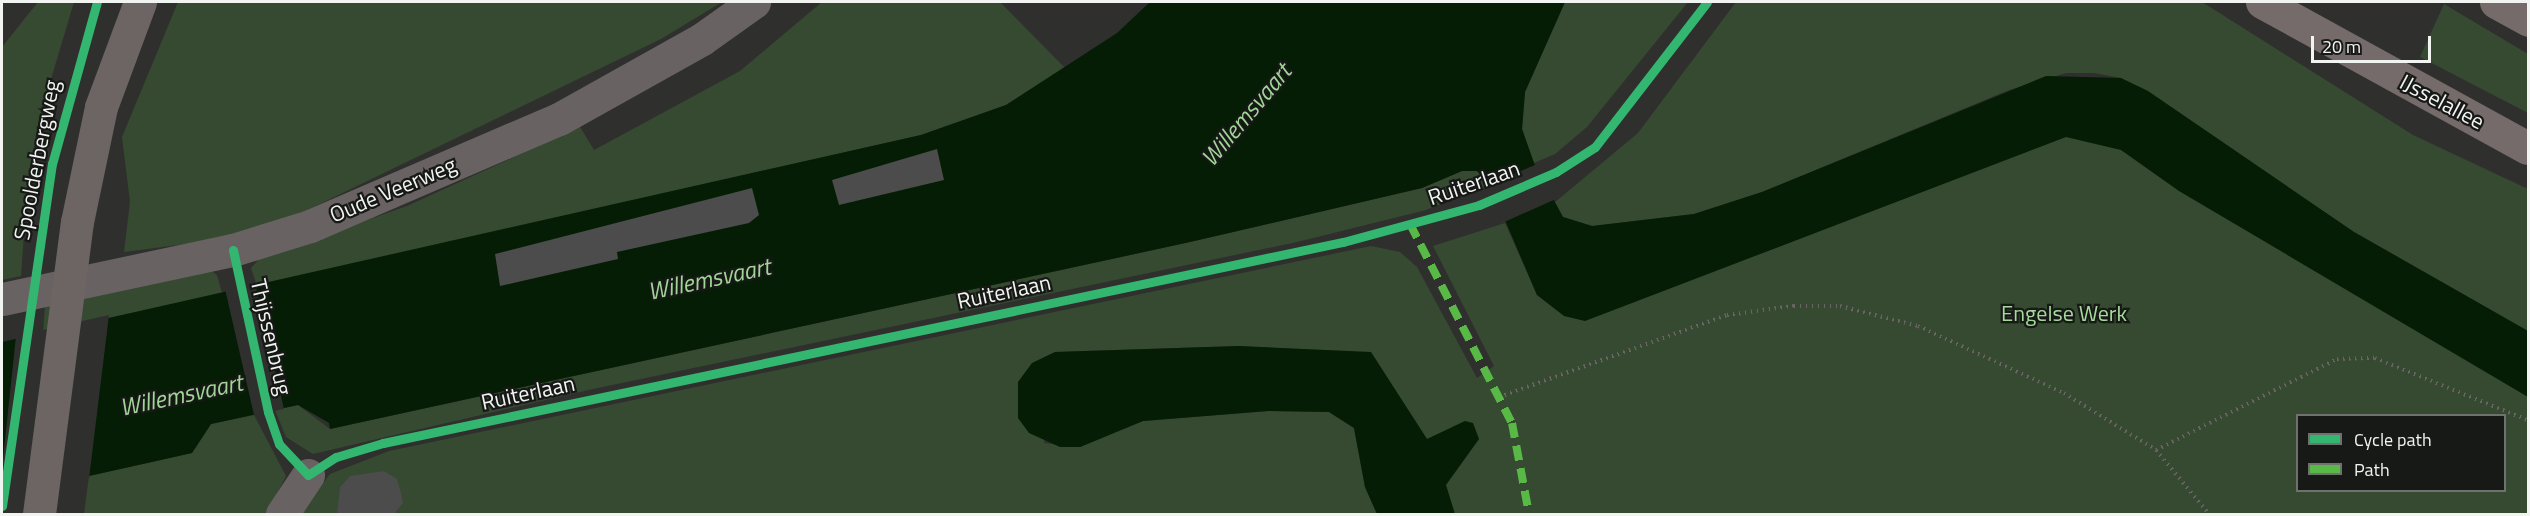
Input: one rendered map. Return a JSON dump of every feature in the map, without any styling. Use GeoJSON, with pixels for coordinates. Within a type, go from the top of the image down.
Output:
{"type":"FeatureCollection","features":[{"type":"Feature","properties":{"kind":"main road"},"geometry":{"type":"LineString","coordinates":[[39,514],[81,182],[101,107],[140,2]]}},
{"type":"Feature","properties":{"kind":"main road","name":"IJsselallee"},"geometry":{"type":"LineString","coordinates":[[2262,2],[2529,148]]}},
{"type":"Feature","properties":{"kind":"main road"},"geometry":{"type":"LineString","coordinates":[[2496,2],[2529,20]]}},
{"type":"Feature","properties":{"kind":"street","name":"Oude Veerweg"},"geometry":{"type":"LineString","coordinates":[[2,299],[233,250],[310,226],[559,119],[702,39],[754,2]]}},
{"type":"Feature","properties":{"kind":"street"},"geometry":{"type":"LineString","coordinates":[[282,514],[308,475]]}},
{"type":"Feature","properties":{"kind":"path"},"geometry":{"type":"LineString","coordinates":[[1499,397],[1727,315],[1794,306],[1840,306],[1892,317],[1984,354],[2064,393],[2156,450],[2209,514]]}},
{"type":"Feature","properties":{"kind":"path"},"geometry":{"type":"LineString","coordinates":[[2156,450],[2337,359],[2375,358],[2529,420]]}},
{"type":"Feature","properties":{"kind":"green space"},"geometry":{"type":"Polygon","coordinates":[[[38,2],[74,2],[40,116],[28,177],[21,276],[2,280],[2,47],[38,2]]]}},
{"type":"Feature","properties":{"kind":"green space"},"geometry":{"type":"Polygon","coordinates":[[[178,2],[722,2],[661,39],[299,214],[209,241],[124,252],[130,202],[122,137],[178,2]]]}},
{"type":"Feature","properties":{"kind":"green space"},"geometry":{"type":"Polygon","coordinates":[[[822,2],[1000,2],[1066,69],[1006,105],[921,135],[257,286],[251,268],[260,258],[407,206],[580,127],[594,150],[740,71],[822,2]]]}},
{"type":"Feature","properties":{"kind":"green space"},"geometry":{"type":"Polygon","coordinates":[[[1565,2],[1688,2],[1587,127],[1555,154],[1534,163],[1522,129],[1525,92],[1565,2]]]}},
{"type":"Feature","properties":{"kind":"green space"},"geometry":{"type":"Polygon","coordinates":[[[1736,2],[2202,2],[2413,135],[2528,189],[2528,331],[2354,232],[2121,78],[2094,73],[2066,73],[2009,90],[1762,192],[1694,214],[1592,226],[1563,217],[1554,203],[1638,133],[1736,2]]]}},
{"type":"Feature","properties":{"kind":"green space"},"geometry":{"type":"Polygon","coordinates":[[[2444,4],[2528,54],[2528,113],[2420,57],[2444,4]]]}},
{"type":"Feature","properties":{"kind":"green space","name":"Engelse Werk"},"geometry":{"type":"Polygon","coordinates":[[[2067,103],[2528,368],[2528,514],[1434,514],[1412,419],[1371,353],[1239,346],[1055,352],[1044,443],[1080,447],[1143,421],[1268,411],[1329,412],[1354,428],[1365,487],[1377,514],[300,514],[330,474],[389,451],[1371,246],[1400,252],[1417,267],[1477,378],[1494,366],[1433,246],[1505,223],[1537,295],[2067,103]]]}},
{"type":"Feature","properties":{"kind":"green space"},"geometry":{"type":"Polygon","coordinates":[[[1462,171],[1477,171],[1490,185],[1426,210],[1297,242],[593,389],[313,454],[286,437],[275,410],[298,405],[330,429],[1190,242],[1422,188],[1462,171]]]}},
{"type":"Feature","properties":{"kind":"green space"},"geometry":{"type":"Polygon","coordinates":[[[210,270],[217,275],[222,293],[43,334],[45,304],[210,270]]]}},
{"type":"Feature","properties":{"kind":"green space"},"geometry":{"type":"Polygon","coordinates":[[[254,415],[286,476],[267,514],[84,514],[89,476],[192,453],[211,424],[254,415]]]}},
{"type":"Feature","properties":{"kind":"water","name":"Willemsvaart"},"geometry":{"type":"Polygon","coordinates":[[[1150,2],[1565,2],[1525,92],[1522,129],[1534,163],[1563,217],[1592,226],[1694,214],[1762,192],[2046,76],[2121,78],[2148,91],[2354,232],[2528,331],[2528,397],[2179,191],[2121,150],[2066,137],[1585,321],[1564,316],[1537,295],[1490,185],[1477,171],[1462,171],[1422,188],[1190,242],[330,429],[329,423],[298,405],[211,424],[192,453],[89,476],[19,461],[2,465],[2,342],[921,135],[1006,105],[1117,33],[1150,2]]]}},
{"type":"Feature","properties":{"kind":"water"},"geometry":{"type":"Polygon","coordinates":[[[1239,346],[1371,352],[1427,439],[1465,421],[1473,423],[1479,439],[1446,485],[1455,514],[1377,514],[1365,487],[1354,428],[1329,412],[1268,411],[1143,421],[1080,447],[1060,447],[1029,433],[1018,418],[1018,382],[1032,363],[1055,352],[1239,346]]]}},
{"type":"Feature","properties":{"kind":"pier"},"geometry":{"type":"Polygon","coordinates":[[[1537,164],[1556,199],[1502,223],[1487,186],[1537,164]]]}},
{"type":"Feature","properties":{"kind":"pier"},"geometry":{"type":"Polygon","coordinates":[[[255,283],[284,409],[254,415],[225,289],[255,283]]]}},
{"type":"Feature","properties":{"kind":"pier"},"geometry":{"type":"Polygon","coordinates":[[[109,315],[89,479],[19,464],[2,468],[16,336],[109,315]]]}},
{"type":"Feature","properties":{"kind":"building"},"geometry":{"type":"Polygon","coordinates":[[[937,149],[944,180],[839,205],[832,180],[937,149]]]}},
{"type":"Feature","properties":{"kind":"building"},"geometry":{"type":"Polygon","coordinates":[[[752,188],[759,215],[749,223],[617,252],[618,259],[500,286],[495,254],[752,188]]]}},
{"type":"Feature","properties":{"kind":"building"},"geometry":{"type":"Polygon","coordinates":[[[384,471],[397,479],[401,493],[403,503],[395,513],[337,514],[340,487],[350,476],[384,471]]]}},
{"type":"Feature","properties":{"kind":"marked path"},"geometry":{"type":"LineString","coordinates":[[1410,224],[1512,423],[1529,514]]}},
{"type":"Feature","properties":{"kind":"cycle path","name":"Spoolderbergweg"},"geometry":{"type":"LineString","coordinates":[[2,506],[52,164],[97,2]]}},
{"type":"Feature","properties":{"kind":"cycle path","name":"Ruiterlaan"},"geometry":{"type":"LineString","coordinates":[[233,250],[268,412],[279,444],[308,475],[336,457],[383,443],[1343,242],[1479,205],[1556,172],[1595,147],[1707,2]]}}]}
